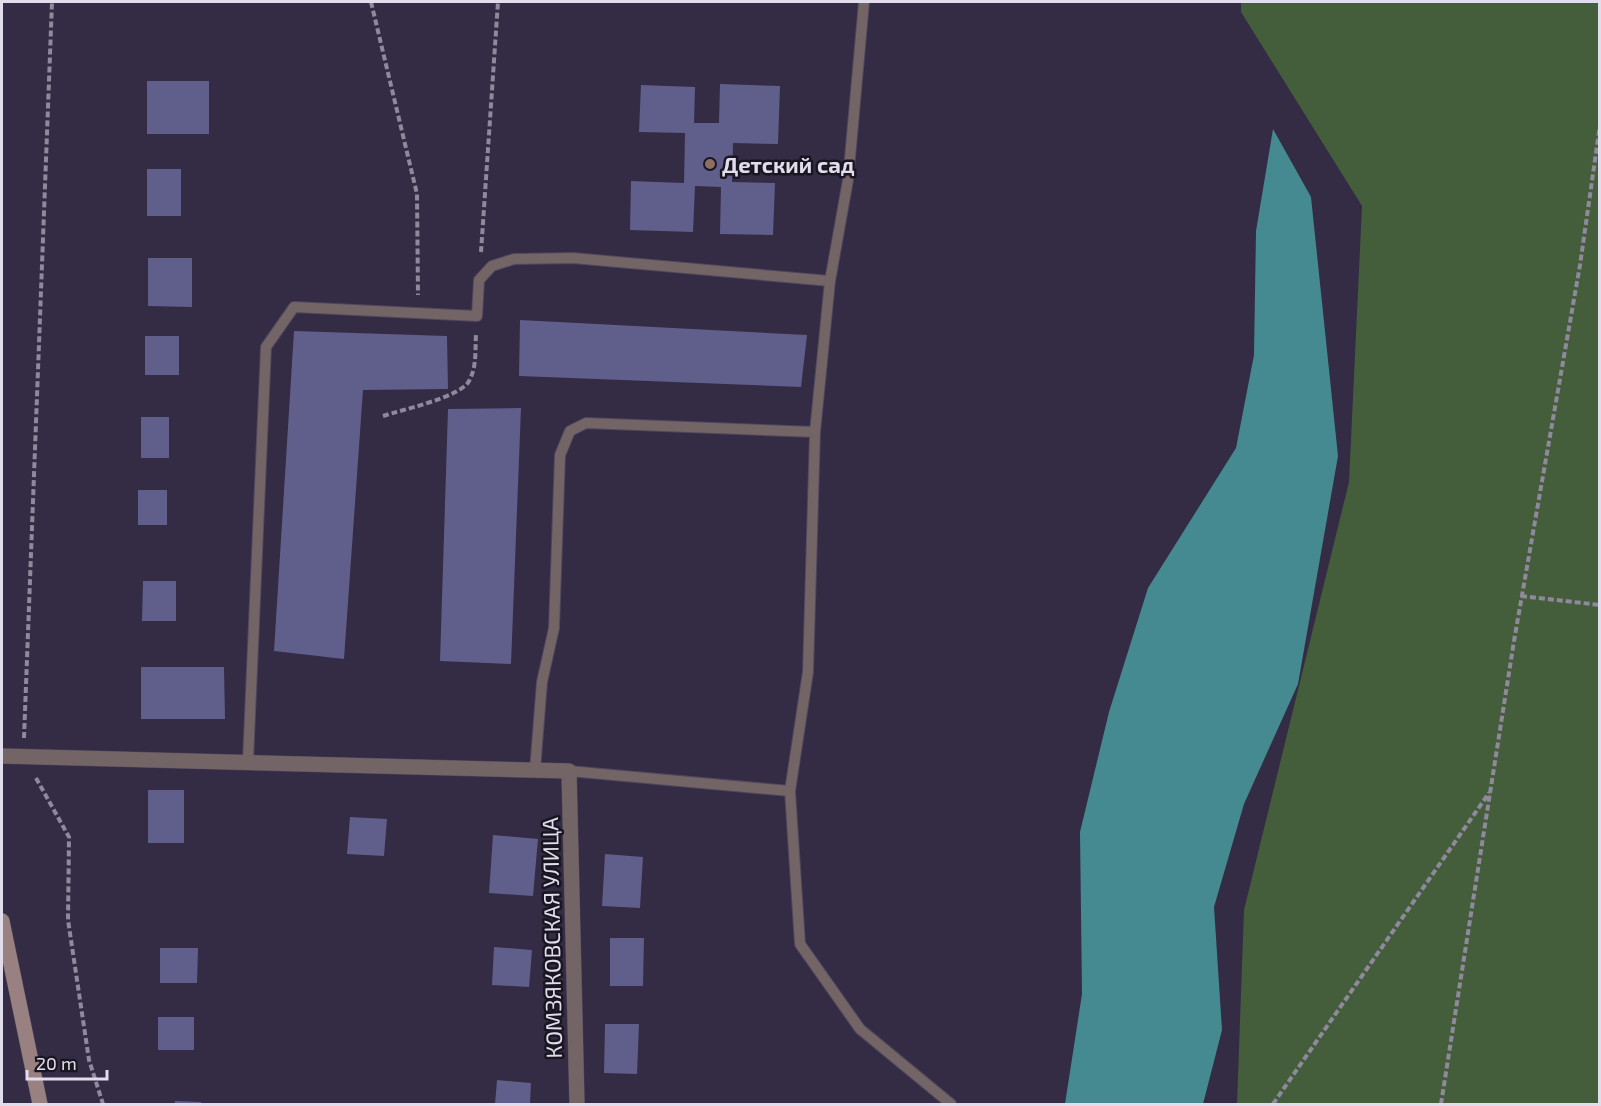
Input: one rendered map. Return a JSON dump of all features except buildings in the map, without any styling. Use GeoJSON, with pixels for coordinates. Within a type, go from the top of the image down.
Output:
{"type":"FeatureCollection","features":[{"type":"Feature","properties":{"kind":"street"},"geometry":{"type":"LineString","coordinates":[[2,756],[23,754],[569,771]]}},
{"type":"Feature","properties":{"kind":"street","name":"КОМЗЯКОВСКАЯ УЛИЦА"},"geometry":{"type":"LineString","coordinates":[[569,771],[577,1104]]}},
{"type":"Feature","properties":{"kind":"street"},"geometry":{"type":"LineString","coordinates":[[2,921],[40,1104]]}},
{"type":"Feature","properties":{"kind":"lane"},"geometry":{"type":"LineString","coordinates":[[864,2],[848,180],[830,281],[815,432],[808,672],[790,791],[800,944],[860,1029],[951,1104]]}},
{"type":"Feature","properties":{"kind":"lane"},"geometry":{"type":"LineString","coordinates":[[248,761],[266,347],[294,307],[477,316],[479,280],[492,266],[514,258],[573,258],[830,281]]}},
{"type":"Feature","properties":{"kind":"lane"},"geometry":{"type":"LineString","coordinates":[[535,770],[542,682],[555,628],[560,455],[570,431],[586,423],[815,432]]}},
{"type":"Feature","properties":{"kind":"lane"},"geometry":{"type":"LineString","coordinates":[[569,771],[790,791]]}},
{"type":"Feature","properties":{"kind":"path"},"geometry":{"type":"LineString","coordinates":[[52,2],[23,754],[69,837],[68,920],[89,1060],[103,1104]]}},
{"type":"Feature","properties":{"kind":"path"},"geometry":{"type":"LineString","coordinates":[[370,2],[417,194],[418,313]]}},
{"type":"Feature","properties":{"kind":"path"},"geometry":{"type":"LineString","coordinates":[[479,280],[498,2]]}},
{"type":"Feature","properties":{"kind":"path"},"geometry":{"type":"LineString","coordinates":[[1441,1104],[1521,596],[1580,266],[1599,124]]}},
{"type":"Feature","properties":{"kind":"path"},"geometry":{"type":"LineString","coordinates":[[383,416],[455,392],[469,383],[474,367],[477,316]]}},
{"type":"Feature","properties":{"kind":"path"},"geometry":{"type":"LineString","coordinates":[[1521,596],[1599,605]]}},
{"type":"Feature","properties":{"kind":"path"},"geometry":{"type":"LineString","coordinates":[[1273,1104],[1490,792]]}},
{"type":"Feature","properties":{"kind":"shaded area"},"geometry":{"type":"Polygon","coordinates":[[[1241,2],[1599,2],[1599,1104],[1237,1104],[1244,910],[1349,482],[1362,206],[1241,12],[1241,2]]]}},
{"type":"Feature","properties":{"kind":"shaded area"},"geometry":{"type":"Polygon","coordinates":[[[1273,129],[1311,197],[1338,456],[1298,684],[1244,804],[1214,907],[1222,1030],[1203,1104],[1065,1104],[1082,994],[1080,832],[1109,712],[1148,588],[1236,448],[1254,355],[1256,231],[1273,129]]]}},
{"type":"Feature","properties":{"kind":"place","name":"Детский сад"},"geometry":{"type":"Point","coordinates":[710,164]}}]}
